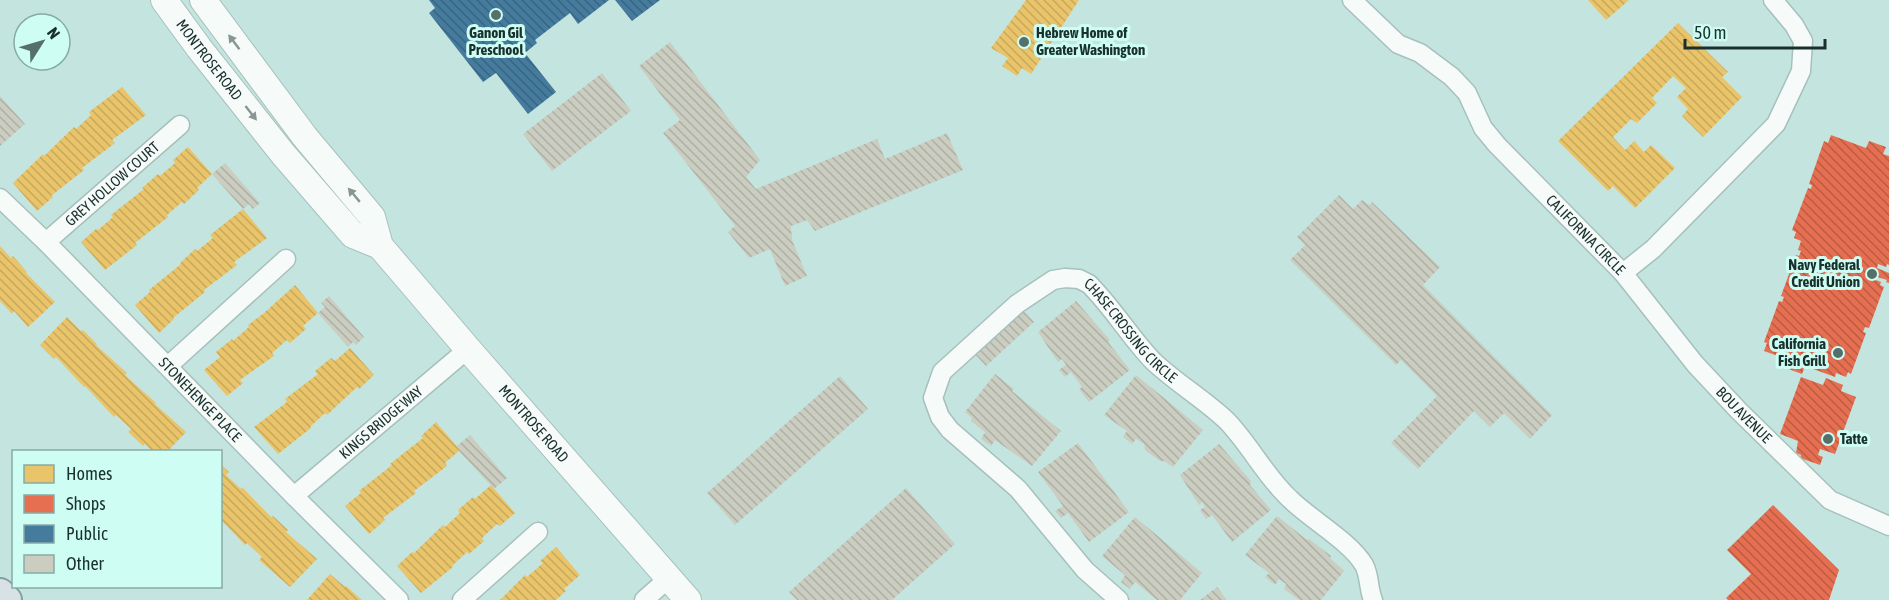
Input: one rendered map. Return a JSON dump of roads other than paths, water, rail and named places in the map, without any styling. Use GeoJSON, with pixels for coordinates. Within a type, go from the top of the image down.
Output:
{"type":"FeatureCollection","features":[{"type":"Feature","properties":{"kind":"main road"},"geometry":{"type":"LineString","coordinates":[[0,592],[7,600]]}},
{"type":"Feature","properties":{"kind":"street","name":"MONTROSE ROAD"},"geometry":{"type":"LineString","coordinates":[[164,0],[276,145],[353,235],[380,246]]}},
{"type":"Feature","properties":{"kind":"street","name":"MONTROSE ROAD"},"geometry":{"type":"LineString","coordinates":[[203,0],[305,137],[372,217],[380,246],[688,600]]}},
{"type":"Feature","properties":{"kind":"street","name":"CALIFORNIA CIRCLE"},"geometry":{"type":"LineString","coordinates":[[1352,0],[1398,44],[1420,53],[1452,77],[1467,93],[1483,128],[1497,145],[1623,273],[1653,249],[1776,124],[1801,70],[1803,41],[1794,25],[1773,0]]}},
{"type":"Feature","properties":{"kind":"street","name":"GREY HOLLOW COURT"},"geometry":{"type":"LineString","coordinates":[[46,242],[180,126]]}},
{"type":"Feature","properties":{"kind":"street","name":"STONEHENGE PLACE"},"geometry":{"type":"LineString","coordinates":[[0,198],[399,600]]}},
{"type":"Feature","properties":{"kind":"street"},"geometry":{"type":"LineString","coordinates":[[168,366],[285,259]]}},
{"type":"Feature","properties":{"kind":"street","name":"BOU AVENUE"},"geometry":{"type":"LineString","coordinates":[[1623,273],[1695,364],[1753,425],[1830,500],[1889,526]]}},
{"type":"Feature","properties":{"kind":"street","name":"CHASE CROSSING CIRCLE"},"geometry":{"type":"LineString","coordinates":[[1119,600],[1085,570],[1018,489],[950,430],[940,417],[933,398],[942,372],[1017,304],[1053,280],[1079,279],[1089,284],[1154,361],[1174,380],[1211,406],[1229,423],[1283,493],[1352,550],[1364,563],[1373,600]]}},
{"type":"Feature","properties":{"kind":"street","name":"KINGS BRIDGE WAY"},"geometry":{"type":"LineString","coordinates":[[294,496],[468,349]]}},
{"type":"Feature","properties":{"kind":"street"},"geometry":{"type":"LineString","coordinates":[[462,600],[538,532]]}},
{"type":"Feature","properties":{"kind":"street"},"geometry":{"type":"LineString","coordinates":[[644,600],[669,578]]}},
{"type":"Feature","properties":{"kind":"place","name":"Ganon Gil Preschool"},"geometry":{"type":"Point","coordinates":[496,15]}},
{"type":"Feature","properties":{"kind":"place","name":"Hebrew Home of Greater Washington"},"geometry":{"type":"Point","coordinates":[1024,42]}},
{"type":"Feature","properties":{"kind":"place","name":"Navy Federal Credit Union"},"geometry":{"type":"Point","coordinates":[1872,274]}},
{"type":"Feature","properties":{"kind":"place","name":"California Fish Grill"},"geometry":{"type":"Point","coordinates":[1838,353]}},
{"type":"Feature","properties":{"kind":"place","name":"Tatte"},"geometry":{"type":"Point","coordinates":[1828,439]}}]}
